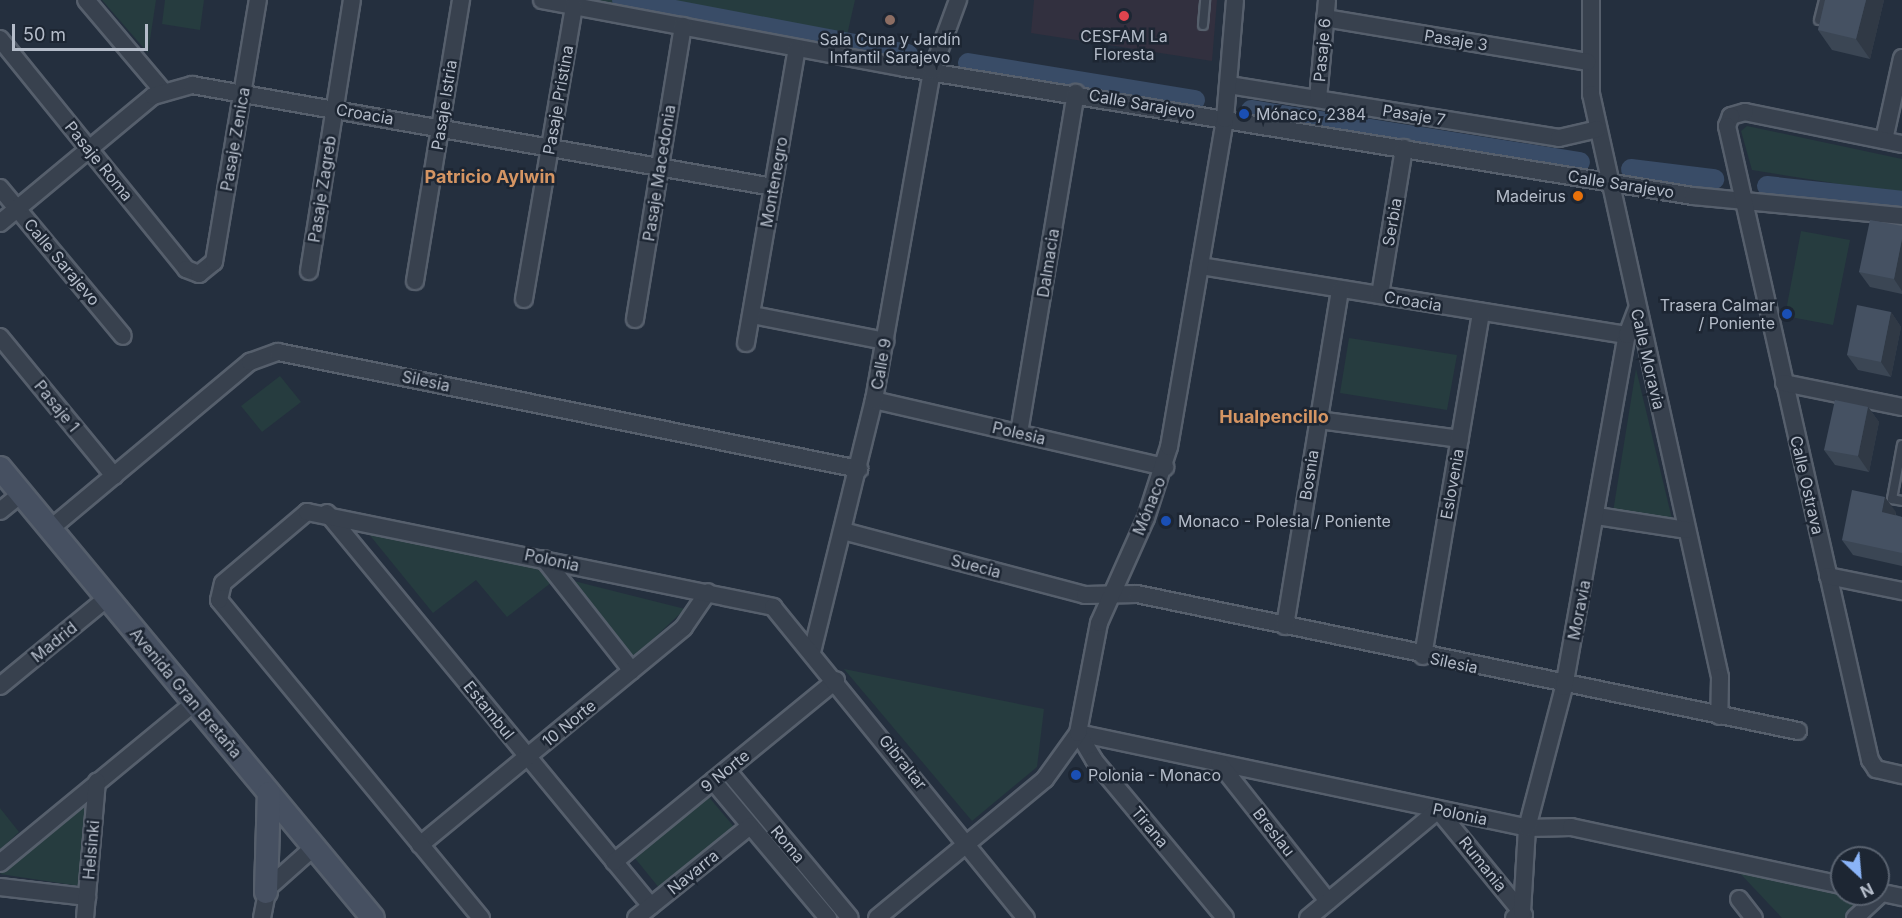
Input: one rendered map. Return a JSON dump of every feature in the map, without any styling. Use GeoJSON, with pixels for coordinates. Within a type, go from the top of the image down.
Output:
{"type":"FeatureCollection","features":[{"type":"Feature","properties":{"kind":"main road","name":"Avenida Gran Bretaña"},"geometry":{"type":"LineString","coordinates":[[0,468],[373,918]]}},
{"type":"Feature","properties":{"kind":"main road"},"geometry":{"type":"LineString","coordinates":[[266,892],[269,794]]}},
{"type":"Feature","properties":{"kind":"street"},"geometry":{"type":"LineString","coordinates":[[86,0],[163,91]]}},
{"type":"Feature","properties":{"kind":"street","name":"Pasaje Zenica"},"geometry":{"type":"LineString","coordinates":[[203,273],[214,262],[258,0]]}},
{"type":"Feature","properties":{"kind":"street","name":"Pasaje Zagreb"},"geometry":{"type":"LineString","coordinates":[[309,270],[352,0]]}},
{"type":"Feature","properties":{"kind":"street","name":"Pasaje Istria"},"geometry":{"type":"LineString","coordinates":[[415,281],[461,0]]}},
{"type":"Feature","properties":{"kind":"street","name":"Calle Sarajevo"},"geometry":{"type":"LineString","coordinates":[[542,0],[797,48],[1609,182],[1743,202],[1860,208],[1902,216]]}},
{"type":"Feature","properties":{"kind":"street","name":"Calle 9"},"geometry":{"type":"LineString","coordinates":[[812,652],[859,469],[874,400],[932,71],[958,0]]}},
{"type":"Feature","properties":{"kind":"street","name":"Mónaco"},"geometry":{"type":"LineString","coordinates":[[877,918],[1056,768],[1078,733],[1110,593],[1165,467],[1225,118],[1235,0]]}},
{"type":"Feature","properties":{"kind":"street","name":"Pasaje 6"},"geometry":{"type":"LineString","coordinates":[[1318,99],[1327,0]]}},
{"type":"Feature","properties":{"kind":"street","name":"Calle Moravia"},"geometry":{"type":"LineString","coordinates":[[1591,0],[1587,62],[1598,129],[1720,676],[1719,716]]}},
{"type":"Feature","properties":{"kind":"street","name":"Pasaje Pristina"},"geometry":{"type":"LineString","coordinates":[[524,299],[574,6]]}},
{"type":"Feature","properties":{"kind":"street","name":"Pasaje 3"},"geometry":{"type":"LineString","coordinates":[[1325,18],[1587,62]]}},
{"type":"Feature","properties":{"kind":"street","name":"Pasaje Macedonia"},"geometry":{"type":"LineString","coordinates":[[635,319],[683,26]]}},
{"type":"Feature","properties":{"kind":"street","name":"Pasaje Roma"},"geometry":{"type":"LineString","coordinates":[[0,39],[186,269],[203,273]]}},
{"type":"Feature","properties":{"kind":"street","name":"Montenegro"},"geometry":{"type":"LineString","coordinates":[[746,343],[797,48]]}},
{"type":"Feature","properties":{"kind":"street"},"geometry":{"type":"LineString","coordinates":[[1884,140],[1902,57]]}},
{"type":"Feature","properties":{"kind":"street","name":"Croacia"},"geometry":{"type":"LineString","coordinates":[[0,223],[163,91],[192,85],[773,186]]}},
{"type":"Feature","properties":{"kind":"street","name":"Pasaje 7"},"geometry":{"type":"LineString","coordinates":[[1228,85],[1559,138],[1598,129]]}},
{"type":"Feature","properties":{"kind":"street","name":"Dalmacia"},"geometry":{"type":"LineString","coordinates":[[1019,434],[1076,93]]}},
{"type":"Feature","properties":{"kind":"street"},"geometry":{"type":"LineString","coordinates":[[1743,202],[1728,131],[1736,113],[1902,144]]}},
{"type":"Feature","properties":{"kind":"street","name":"Serbia"},"geometry":{"type":"LineString","coordinates":[[1380,295],[1404,148]]}},
{"type":"Feature","properties":{"kind":"street","name":"Calle Sarajevo"},"geometry":{"type":"LineString","coordinates":[[0,188],[123,336]]}},
{"type":"Feature","properties":{"kind":"street","name":"Calle Ostrava"},"geometry":{"type":"LineString","coordinates":[[1743,202],[1873,767],[1902,775]]}},
{"type":"Feature","properties":{"kind":"street","name":"Croacia"},"geometry":{"type":"LineString","coordinates":[[1200,266],[1627,336]]}},
{"type":"Feature","properties":{"kind":"street","name":"Bosnia"},"geometry":{"type":"LineString","coordinates":[[1285,626],[1340,289]]}},
{"type":"Feature","properties":{"kind":"street","name":"Moravia"},"geometry":{"type":"LineString","coordinates":[[1521,916],[1527,828],[1564,687],[1597,516],[1627,336],[1637,309]]}},
{"type":"Feature","properties":{"kind":"street","name":"Eslovenia"},"geometry":{"type":"LineString","coordinates":[[1424,656],[1481,312]]}},
{"type":"Feature","properties":{"kind":"street"},"geometry":{"type":"LineString","coordinates":[[752,315],[885,341]]}},
{"type":"Feature","properties":{"kind":"street","name":"Pasaje 1"},"geometry":{"type":"LineString","coordinates":[[0,337],[114,476]]}},
{"type":"Feature","properties":{"kind":"street","name":"Silesia"},"geometry":{"type":"LineString","coordinates":[[50,529],[250,362],[278,352],[859,469]]}},
{"type":"Feature","properties":{"kind":"street"},"geometry":{"type":"LineString","coordinates":[[1784,383],[1902,407]]}},
{"type":"Feature","properties":{"kind":"street","name":"Polesia"},"geometry":{"type":"LineString","coordinates":[[874,400],[1165,467]]}},
{"type":"Feature","properties":{"kind":"street"},"geometry":{"type":"LineString","coordinates":[[1318,420],[1460,440]]}},
{"type":"Feature","properties":{"kind":"street"},"geometry":{"type":"LineString","coordinates":[[0,511],[21,494]]}},
{"type":"Feature","properties":{"kind":"street"},"geometry":{"type":"LineString","coordinates":[[327,513],[307,512],[224,583],[219,600],[481,918]]}},
{"type":"Feature","properties":{"kind":"street","name":"Polonia"},"geometry":{"type":"LineString","coordinates":[[327,513],[708,592],[776,609]]}},
{"type":"Feature","properties":{"kind":"street","name":"Estambul"},"geometry":{"type":"LineString","coordinates":[[327,513],[651,906]]}},
{"type":"Feature","properties":{"kind":"street"},"geometry":{"type":"LineString","coordinates":[[1597,516],[1686,530]]}},
{"type":"Feature","properties":{"kind":"street","name":"Suecia"},"geometry":{"type":"LineString","coordinates":[[843,531],[1085,595],[1110,593]]}},
{"type":"Feature","properties":{"kind":"street"},"geometry":{"type":"LineString","coordinates":[[544,559],[633,670]]}},
{"type":"Feature","properties":{"kind":"street"},"geometry":{"type":"LineString","coordinates":[[1828,576],[1902,591]]}},
{"type":"Feature","properties":{"kind":"street","name":"10 Norte"},"geometry":{"type":"LineString","coordinates":[[420,845],[684,627],[708,592]]}},
{"type":"Feature","properties":{"kind":"street","name":"Silesia"},"geometry":{"type":"LineString","coordinates":[[1110,593],[1285,626],[1564,687],[1798,731]]}},
{"type":"Feature","properties":{"kind":"street","name":"Madrid"},"geometry":{"type":"LineString","coordinates":[[0,686],[107,598]]}},
{"type":"Feature","properties":{"kind":"street","name":"Gibraltar"},"geometry":{"type":"LineString","coordinates":[[776,609],[836,680],[965,845],[1026,918]]}},
{"type":"Feature","properties":{"kind":"street","name":"9 Norte"},"geometry":{"type":"LineString","coordinates":[[614,862],[836,680]]}},
{"type":"Feature","properties":{"kind":"street","name":"Helsinki"},"geometry":{"type":"LineString","coordinates":[[0,863],[194,702]]}},
{"type":"Feature","properties":{"kind":"street","name":"Polonia"},"geometry":{"type":"LineString","coordinates":[[1078,733],[1527,828],[1571,827],[1830,882]]}},
{"type":"Feature","properties":{"kind":"street","name":"Tirana"},"geometry":{"type":"LineString","coordinates":[[1078,733],[1094,760],[1225,918]]}},
{"type":"Feature","properties":{"kind":"street","name":"Breslau"},"geometry":{"type":"LineString","coordinates":[[1219,763],[1328,901]]}},
{"type":"Feature","properties":{"kind":"street","name":"Roma"},"geometry":{"type":"LineString","coordinates":[[727,770],[850,918]]}},
{"type":"Feature","properties":{"kind":"street","name":"Roma"},"geometry":{"type":"LineString","coordinates":[[713,781],[828,918]]}},
{"type":"Feature","properties":{"kind":"street","name":"Helsinki"},"geometry":{"type":"LineString","coordinates":[[85,918],[98,782]]}},
{"type":"Feature","properties":{"kind":"street","name":"Navarra"},"geometry":{"type":"LineString","coordinates":[[636,918],[747,822],[757,806]]}},
{"type":"Feature","properties":{"kind":"street"},"geometry":{"type":"LineString","coordinates":[[1308,918],[1438,810]]}},
{"type":"Feature","properties":{"kind":"street","name":"Rumania"},"geometry":{"type":"LineString","coordinates":[[1438,810],[1521,916]]}},
{"type":"Feature","properties":{"kind":"street"},"geometry":{"type":"LineString","coordinates":[[262,918],[266,892],[314,847]]}},
{"type":"Feature","properties":{"kind":"street"},"geometry":{"type":"LineString","coordinates":[[0,887],[87,897]]}},
{"type":"Feature","properties":{"kind":"street"},"geometry":{"type":"LineString","coordinates":[[1738,899],[1754,918]]}},
{"type":"Feature","properties":{"kind":"street"},"geometry":{"type":"LineString","coordinates":[[1855,918],[1867,906]]}},
{"type":"Feature","properties":{"kind":"lane"},"geometry":{"type":"LineString","coordinates":[[1203,25],[1205,0]]}},
{"type":"Feature","properties":{"kind":"lane"},"geometry":{"type":"LineString","coordinates":[[1820,20],[1824,0]]}},
{"type":"Feature","properties":{"kind":"lane"},"geometry":{"type":"LineString","coordinates":[[1902,445],[1892,499],[1902,501]]}},
{"type":"Feature","properties":{"kind":"shaded area","name":"CESFAM La Floresta"},"geometry":{"type":"Polygon","coordinates":[[[1034,0],[1217,0],[1212,61],[1031,33],[1034,0]]]}},
{"type":"Feature","properties":{"kind":"green space"},"geometry":{"type":"Polygon","coordinates":[[[102,0],[156,0],[148,53],[102,0]]]}},
{"type":"Feature","properties":{"kind":"green space"},"geometry":{"type":"Polygon","coordinates":[[[165,0],[204,0],[200,30],[162,24],[165,0]]]}},
{"type":"Feature","properties":{"kind":"green space"},"geometry":{"type":"Polygon","coordinates":[[[586,0],[855,0],[845,44],[586,0]]]}},
{"type":"Feature","properties":{"kind":"green space"},"geometry":{"type":"Polygon","coordinates":[[[1747,126],[1902,159],[1902,194],[1752,170],[1741,131],[1747,126]]]}},
{"type":"Feature","properties":{"kind":"green space"},"geometry":{"type":"Polygon","coordinates":[[[1801,231],[1850,240],[1833,325],[1785,316],[1801,231]]]}},
{"type":"Feature","properties":{"kind":"green space"},"geometry":{"type":"Polygon","coordinates":[[[1349,338],[1457,355],[1447,410],[1340,393],[1349,338]]]}},
{"type":"Feature","properties":{"kind":"green space"},"geometry":{"type":"Polygon","coordinates":[[[1636,369],[1673,523],[1613,512],[1636,369]]]}},
{"type":"Feature","properties":{"kind":"green space"},"geometry":{"type":"Polygon","coordinates":[[[280,376],[301,402],[262,432],[241,406],[280,376]]]}},
{"type":"Feature","properties":{"kind":"green space"},"geometry":{"type":"Polygon","coordinates":[[[368,533],[541,569],[552,582],[507,617],[476,580],[433,613],[368,533]]]}},
{"type":"Feature","properties":{"kind":"green space"},"geometry":{"type":"Polygon","coordinates":[[[562,578],[685,609],[634,657],[562,578]]]}},
{"type":"Feature","properties":{"kind":"green space"},"geometry":{"type":"Polygon","coordinates":[[[844,669],[1044,709],[1037,767],[972,821],[844,669]]]}},
{"type":"Feature","properties":{"kind":"green space"},"geometry":{"type":"Polygon","coordinates":[[[708,796],[735,828],[660,889],[634,857],[708,796]]]}},
{"type":"Feature","properties":{"kind":"green space"},"geometry":{"type":"Polygon","coordinates":[[[86,803],[79,886],[0,874],[86,803]]]}},
{"type":"Feature","properties":{"kind":"green space"},"geometry":{"type":"Polygon","coordinates":[[[0,808],[19,832],[0,850],[0,808]]]}},
{"type":"Feature","properties":{"kind":"green space"},"geometry":{"type":"Polygon","coordinates":[[[1735,868],[1830,891],[1830,906],[1877,906],[1863,918],[1782,918],[1735,868]]]}},
{"type":"Feature","properties":{"kind":"building"},"geometry":{"type":"Polygon","coordinates":[[[1825,0],[1866,0],[1856,39],[1818,30],[1825,0]]]}},
{"type":"Feature","properties":{"kind":"building"},"geometry":{"type":"Polygon","coordinates":[[[1870,220],[1902,226],[1902,239],[1894,279],[1859,272],[1870,220]]]}},
{"type":"Feature","properties":{"kind":"building"},"geometry":{"type":"Polygon","coordinates":[[[1857,305],[1891,312],[1881,362],[1847,355],[1857,305]]]}},
{"type":"Feature","properties":{"kind":"building"},"geometry":{"type":"Polygon","coordinates":[[[1835,400],[1868,407],[1858,456],[1824,450],[1835,400]]]}},
{"type":"Feature","properties":{"kind":"building"},"geometry":{"type":"Polygon","coordinates":[[[1852,490],[1885,497],[1882,512],[1902,517],[1902,553],[1842,540],[1852,490]]]}},
{"type":"Feature","properties":{"kind":"waterway"},"geometry":{"type":"LineString","coordinates":[[622,0],[908,54]]}},
{"type":"Feature","properties":{"kind":"waterway"},"geometry":{"type":"LineString","coordinates":[[968,63],[1195,100]]}},
{"type":"Feature","properties":{"kind":"waterway"},"geometry":{"type":"LineString","coordinates":[[1251,110],[1580,162]]}},
{"type":"Feature","properties":{"kind":"waterway"},"geometry":{"type":"LineString","coordinates":[[1631,169],[1714,179]]}},
{"type":"Feature","properties":{"kind":"waterway"},"geometry":{"type":"LineString","coordinates":[[1767,186],[1902,201]]}},
{"type":"Feature","properties":{"kind":"place","name":"CESFAM La Floresta"},"geometry":{"type":"Point","coordinates":[1124,16]}},
{"type":"Feature","properties":{"kind":"place","name":"Sala Cuna y Jardín Infantil Sarajevo"},"geometry":{"type":"Point","coordinates":[890,20]}},
{"type":"Feature","properties":{"kind":"place","name":"Mónaco, 2384"},"geometry":{"type":"Point","coordinates":[1244,114]}},
{"type":"Feature","properties":{"kind":"place","name":"Madeirus"},"geometry":{"type":"Point","coordinates":[1578,196]}},
{"type":"Feature","properties":{"kind":"place","name":"Trasera Calmar / Poniente"},"geometry":{"type":"Point","coordinates":[1787,314]}},
{"type":"Feature","properties":{"kind":"place","name":"Monaco - Polesia / Poniente"},"geometry":{"type":"Point","coordinates":[1166,521]}},
{"type":"Feature","properties":{"kind":"place","name":"Polonia - Monaco"},"geometry":{"type":"Point","coordinates":[1076,775]}},
{"type":"Feature","properties":{"kind":"district","name":"Patricio Aylwin"},"geometry":{"type":"Point","coordinates":[490,177]}},
{"type":"Feature","properties":{"kind":"district","name":"Hualpencillo"},"geometry":{"type":"Point","coordinates":[1274,417]}}]}
